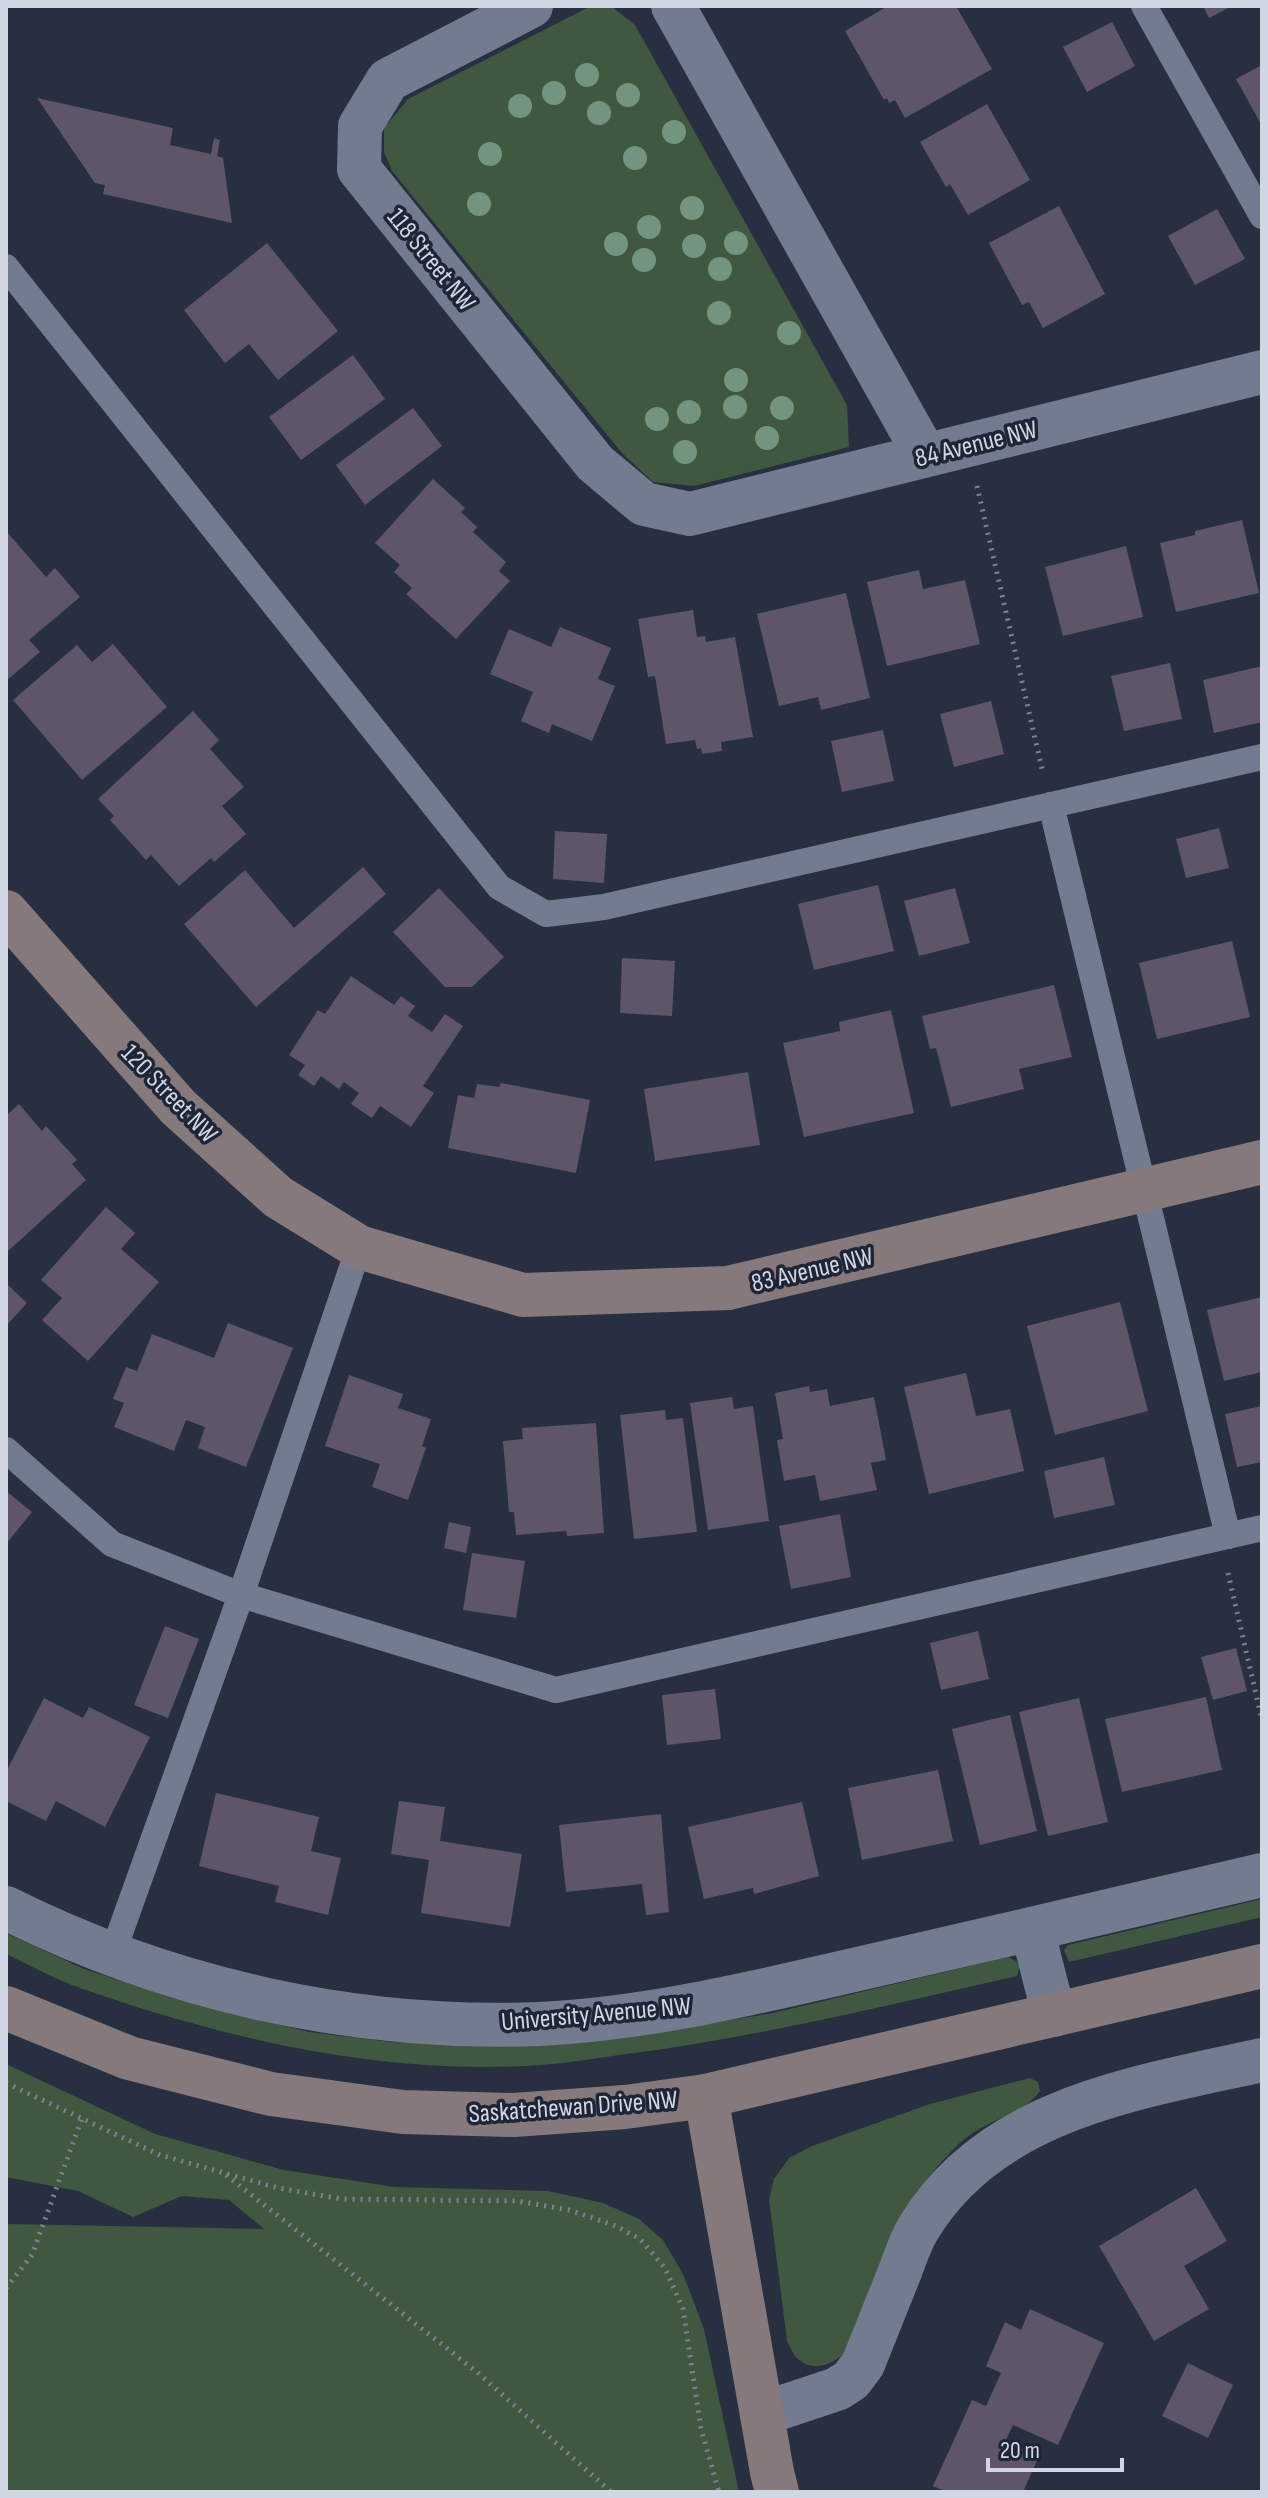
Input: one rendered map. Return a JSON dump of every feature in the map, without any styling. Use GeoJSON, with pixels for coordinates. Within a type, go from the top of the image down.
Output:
{"type":"FeatureCollection","features":[{"type":"Feature","properties":{"kind":"street","name":"118 Street NW"},"geometry":{"type":"LineString","coordinates":[[531,6],[388,80],[360,126],[359,169],[595,463],[644,504],[690,514]]}},
{"type":"Feature","properties":{"kind":"street"},"geometry":{"type":"LineString","coordinates":[[673,6],[925,455]]}},
{"type":"Feature","properties":{"kind":"street","name":"84 Avenue NW"},"geometry":{"type":"LineString","coordinates":[[690,514],[1262,372]]}},
{"type":"Feature","properties":{"kind":"street","name":"120 Street NW"},"geometry":{"type":"LineString","coordinates":[[6,912],[178,1107],[278,1197],[359,1247]]}},
{"type":"Feature","properties":{"kind":"street","name":"83 Avenue NW"},"geometry":{"type":"LineString","coordinates":[[359,1247],[523,1295],[728,1288],[1262,1162]]}},
{"type":"Feature","properties":{"kind":"street","name":"University Avenue NW"},"geometry":{"type":"LineString","coordinates":[[112,1955],[279,2004],[405,2021],[539,2024],[685,2008],[1262,1875]]}},
{"type":"Feature","properties":{"kind":"street"},"geometry":{"type":"LineString","coordinates":[[6,1908],[112,1955]]}},
{"type":"Feature","properties":{"kind":"street"},"geometry":{"type":"LineString","coordinates":[[1032,1929],[1054,2015]]}},
{"type":"Feature","properties":{"kind":"street"},"geometry":{"type":"LineString","coordinates":[[706,2096],[1262,1966]]}},
{"type":"Feature","properties":{"kind":"street","name":"Saskatchewan Drive NW"},"geometry":{"type":"LineString","coordinates":[[6,2008],[129,2058],[271,2094],[388,2110],[514,2115],[625,2107],[706,2096],[777,2492]]}},
{"type":"Feature","properties":{"kind":"street"},"geometry":{"type":"LineString","coordinates":[[762,2414],[837,2389],[851,2380],[863,2364],[916,2231],[949,2185],[1000,2144],[1033,2124],[1096,2099],[1262,2060]]}},
{"type":"Feature","properties":{"kind":"lane"},"geometry":{"type":"LineString","coordinates":[[1144,6],[1262,216]]}},
{"type":"Feature","properties":{"kind":"lane"},"geometry":{"type":"LineString","coordinates":[[6,267],[499,887],[546,914],[604,907],[1262,757]]}},
{"type":"Feature","properties":{"kind":"lane"},"geometry":{"type":"LineString","coordinates":[[1051,805],[1224,1537]]}},
{"type":"Feature","properties":{"kind":"lane"},"geometry":{"type":"LineString","coordinates":[[112,1955],[241,1595],[359,1247]]}},
{"type":"Feature","properties":{"kind":"lane"},"geometry":{"type":"LineString","coordinates":[[6,1450],[112,1544],[241,1595],[556,1690],[1262,1528]]}},
{"type":"Feature","properties":{"kind":"path"},"geometry":{"type":"LineString","coordinates":[[974,475],[1051,805]]}},
{"type":"Feature","properties":{"kind":"path"},"geometry":{"type":"LineString","coordinates":[[1224,1537],[1262,1720]]}},
{"type":"Feature","properties":{"kind":"path"},"geometry":{"type":"LineString","coordinates":[[6,2083],[160,2155],[278,2188],[342,2199],[517,2201],[569,2210],[616,2226],[640,2239],[665,2268],[683,2309],[701,2429],[719,2492]]}},
{"type":"Feature","properties":{"kind":"path"},"geometry":{"type":"LineString","coordinates":[[6,2288],[32,2255],[82,2118]]}},
{"type":"Feature","properties":{"kind":"path"},"geometry":{"type":"LineString","coordinates":[[222,2172],[477,2372],[611,2492]]}},
{"type":"Feature","properties":{"kind":"green space"},"geometry":{"type":"Polygon","coordinates":[[[591,6],[611,6],[635,25],[847,405],[849,447],[694,486],[653,482],[622,453],[392,171],[384,152],[384,128],[408,99],[591,6]]]}},
{"type":"Feature","properties":{"kind":"green space"},"geometry":{"type":"Polygon","coordinates":[[[1262,1899],[1262,1917],[1069,1962],[1064,1950],[1068,1945],[1262,1899]]]}},
{"type":"Feature","properties":{"kind":"green space"},"geometry":{"type":"Polygon","coordinates":[[[6,1933],[84,1969],[173,1998],[309,2032],[391,2042],[478,2045],[619,2039],[773,2013],[1008,1957],[1020,1967],[1017,1976],[769,2030],[570,2062],[483,2067],[366,2059],[309,2050],[194,2024],[83,1989],[44,1973],[6,1954],[6,1933]]]}},
{"type":"Feature","properties":{"kind":"green space"},"geometry":{"type":"Polygon","coordinates":[[[6,2064],[155,2134],[284,2170],[395,2187],[548,2191],[603,2203],[639,2219],[663,2240],[683,2274],[704,2329],[739,2492],[6,2492],[6,2224],[264,2229],[229,2200],[182,2196],[133,2217],[78,2191],[6,2177],[6,2064]]]}},
{"type":"Feature","properties":{"kind":"green space"},"geometry":{"type":"Polygon","coordinates":[[[1030,2078],[1038,2082],[1040,2091],[1034,2098],[963,2140],[931,2174],[916,2196],[891,2244],[851,2346],[834,2361],[820,2366],[805,2364],[798,2359],[787,2341],[769,2199],[774,2179],[789,2158],[812,2146],[930,2104],[1030,2078]]]}},
{"type":"Feature","properties":{"kind":"building"},"geometry":{"type":"Polygon","coordinates":[[[888,6],[956,6],[992,69],[905,118],[895,100],[889,103],[887,98],[884,100],[845,31],[888,6]]]}},
{"type":"Feature","properties":{"kind":"building"},"geometry":{"type":"Polygon","coordinates":[[[1203,6],[1232,6],[1209,18],[1203,6]]]}},
{"type":"Feature","properties":{"kind":"building"},"geometry":{"type":"Polygon","coordinates":[[[1112,22],[1135,66],[1087,92],[1063,47],[1112,22]]]}},
{"type":"Feature","properties":{"kind":"building"},"geometry":{"type":"Polygon","coordinates":[[[1262,65],[1262,126],[1236,79],[1262,65]]]}},
{"type":"Feature","properties":{"kind":"building"},"geometry":{"type":"Polygon","coordinates":[[[37,98],[173,128],[170,145],[211,154],[214,138],[220,140],[217,156],[223,158],[232,223],[103,194],[105,185],[95,183],[37,98]]]}},
{"type":"Feature","properties":{"kind":"building"},"geometry":{"type":"Polygon","coordinates":[[[987,104],[1030,180],[968,215],[950,184],[946,187],[920,142],[987,104]]]}},
{"type":"Feature","properties":{"kind":"building"},"geometry":{"type":"Polygon","coordinates":[[[1059,206],[1105,294],[1043,328],[1029,302],[1022,305],[989,243],[1059,206]]]}},
{"type":"Feature","properties":{"kind":"building"},"geometry":{"type":"Polygon","coordinates":[[[1217,209],[1245,259],[1195,285],[1168,236],[1217,209]]]}},
{"type":"Feature","properties":{"kind":"building"},"geometry":{"type":"Polygon","coordinates":[[[267,243],[338,331],[278,380],[249,344],[225,363],[184,310],[267,243]]]}},
{"type":"Feature","properties":{"kind":"building"},"geometry":{"type":"Polygon","coordinates":[[[353,355],[385,399],[301,460],[269,417],[353,355]]]}},
{"type":"Feature","properties":{"kind":"building"},"geometry":{"type":"Polygon","coordinates":[[[413,408],[442,446],[365,505],[336,465],[413,408]]]}},
{"type":"Feature","properties":{"kind":"building"},"geometry":{"type":"Polygon","coordinates":[[[433,479],[465,508],[461,512],[477,527],[473,532],[506,562],[499,571],[510,581],[456,639],[406,594],[412,588],[394,572],[400,565],[375,543],[433,479]]]}},
{"type":"Feature","properties":{"kind":"building"},"geometry":{"type":"Polygon","coordinates":[[[1242,520],[1259,593],[1176,612],[1160,543],[1242,520]]]}},
{"type":"Feature","properties":{"kind":"building"},"geometry":{"type":"Polygon","coordinates":[[[6,531],[46,577],[55,568],[80,597],[29,640],[40,652],[6,681],[6,531]]]}},
{"type":"Feature","properties":{"kind":"building"},"geometry":{"type":"Polygon","coordinates":[[[1126,546],[1143,617],[1063,636],[1045,567],[1126,546]]]}},
{"type":"Feature","properties":{"kind":"building"},"geometry":{"type":"Polygon","coordinates":[[[919,570],[923,589],[965,580],[980,644],[887,666],[867,582],[919,570]]]}},
{"type":"Feature","properties":{"kind":"building"},"geometry":{"type":"Polygon","coordinates":[[[846,593],[870,698],[821,710],[818,697],[779,706],[757,614],[846,593]]]}},
{"type":"Feature","properties":{"kind":"building"},"geometry":{"type":"Polygon","coordinates":[[[693,610],[697,637],[705,636],[706,642],[735,637],[753,737],[721,742],[722,751],[702,754],[695,740],[666,744],[655,676],[648,677],[638,619],[693,610]]]}},
{"type":"Feature","properties":{"kind":"building"},"geometry":{"type":"Polygon","coordinates":[[[560,627],[611,648],[598,679],[615,686],[592,741],[552,724],[549,733],[521,721],[533,692],[490,674],[509,629],[551,647],[560,627]]]}},
{"type":"Feature","properties":{"kind":"building"},"geometry":{"type":"Polygon","coordinates":[[[113,644],[167,707],[82,780],[13,700],[77,645],[92,662],[113,644]]]}},
{"type":"Feature","properties":{"kind":"building"},"geometry":{"type":"Polygon","coordinates":[[[1170,663],[1182,719],[1124,731],[1111,676],[1170,663]]]}},
{"type":"Feature","properties":{"kind":"building"},"geometry":{"type":"Polygon","coordinates":[[[1262,666],[1262,722],[1214,733],[1203,680],[1262,666]]]}},
{"type":"Feature","properties":{"kind":"building"},"geometry":{"type":"Polygon","coordinates":[[[991,701],[1004,754],[954,767],[940,714],[991,701]]]}},
{"type":"Feature","properties":{"kind":"building"},"geometry":{"type":"Polygon","coordinates":[[[193,711],[219,740],[210,749],[244,787],[222,806],[246,834],[214,862],[211,858],[179,886],[151,855],[146,860],[110,820],[114,816],[98,799],[193,711]]]}},
{"type":"Feature","properties":{"kind":"building"},"geometry":{"type":"Polygon","coordinates":[[[883,730],[894,781],[842,792],[831,741],[883,730]]]}},
{"type":"Feature","properties":{"kind":"building"},"geometry":{"type":"Polygon","coordinates":[[[1219,828],[1229,868],[1186,878],[1176,839],[1219,828]]]}},
{"type":"Feature","properties":{"kind":"building"},"geometry":{"type":"Polygon","coordinates":[[[555,831],[607,834],[604,883],[553,879],[555,831]]]}},
{"type":"Feature","properties":{"kind":"building"},"geometry":{"type":"Polygon","coordinates":[[[363,867],[386,894],[256,1007],[184,924],[245,870],[294,928],[363,867]]]}},
{"type":"Feature","properties":{"kind":"building"},"geometry":{"type":"Polygon","coordinates":[[[878,885],[894,951],[814,970],[798,904],[878,885]]]}},
{"type":"Feature","properties":{"kind":"building"},"geometry":{"type":"Polygon","coordinates":[[[439,888],[504,957],[472,987],[445,987],[393,932],[439,888]]]}},
{"type":"Feature","properties":{"kind":"building"},"geometry":{"type":"Polygon","coordinates":[[[955,888],[970,943],[919,956],[904,901],[955,888]]]}},
{"type":"Feature","properties":{"kind":"building"},"geometry":{"type":"Polygon","coordinates":[[[1232,941],[1250,1017],[1157,1039],[1139,963],[1232,941]]]}},
{"type":"Feature","properties":{"kind":"building"},"geometry":{"type":"Polygon","coordinates":[[[622,958],[675,961],[672,1016],[620,1013],[622,958]]]}},
{"type":"Feature","properties":{"kind":"building"},"geometry":{"type":"Polygon","coordinates":[[[351,976],[394,1005],[401,996],[415,1006],[408,1016],[432,1032],[445,1014],[463,1026],[423,1086],[434,1093],[411,1127],[380,1106],[372,1118],[351,1104],[359,1093],[344,1082],[339,1089],[321,1076],[314,1086],[298,1075],[305,1065],[289,1055],[318,1010],[325,1014],[351,976]]]}},
{"type":"Feature","properties":{"kind":"building"},"geometry":{"type":"Polygon","coordinates":[[[1054,985],[1072,1057],[1019,1069],[1024,1089],[951,1107],[936,1048],[930,1049],[922,1016],[1054,985]]]}},
{"type":"Feature","properties":{"kind":"building"},"geometry":{"type":"Polygon","coordinates":[[[891,1010],[914,1113],[804,1137],[783,1043],[840,1031],[839,1022],[891,1010]]]}},
{"type":"Feature","properties":{"kind":"building"},"geometry":{"type":"Polygon","coordinates":[[[748,1072],[760,1145],[655,1161],[644,1089],[748,1072]]]}},
{"type":"Feature","properties":{"kind":"building"},"geometry":{"type":"Polygon","coordinates":[[[501,1083],[590,1100],[576,1173],[448,1148],[458,1095],[474,1098],[477,1084],[499,1087],[501,1083]]]}},
{"type":"Feature","properties":{"kind":"building"},"geometry":{"type":"Polygon","coordinates":[[[19,1104],[42,1131],[46,1126],[77,1160],[72,1164],[86,1180],[6,1253],[6,1116],[19,1104]]]}},
{"type":"Feature","properties":{"kind":"building"},"geometry":{"type":"Polygon","coordinates":[[[106,1207],[135,1233],[121,1249],[159,1282],[88,1361],[42,1320],[62,1298],[41,1280],[106,1207]]]}},
{"type":"Feature","properties":{"kind":"building"},"geometry":{"type":"Polygon","coordinates":[[[6,1283],[27,1303],[6,1326],[6,1283]]]}},
{"type":"Feature","properties":{"kind":"building"},"geometry":{"type":"Polygon","coordinates":[[[1262,1297],[1262,1372],[1224,1381],[1207,1310],[1262,1297]]]}},
{"type":"Feature","properties":{"kind":"building"},"geometry":{"type":"Polygon","coordinates":[[[1120,1302],[1148,1411],[1055,1435],[1027,1326],[1120,1302]]]}},
{"type":"Feature","properties":{"kind":"building"},"geometry":{"type":"Polygon","coordinates":[[[228,1323],[293,1348],[246,1467],[198,1448],[205,1427],[186,1420],[174,1451],[114,1427],[124,1403],[113,1399],[126,1367],[137,1371],[152,1334],[214,1358],[228,1323]]]}},
{"type":"Feature","properties":{"kind":"building"},"geometry":{"type":"Polygon","coordinates":[[[966,1373],[976,1416],[1010,1409],[1024,1471],[929,1494],[904,1387],[966,1373]]]}},
{"type":"Feature","properties":{"kind":"building"},"geometry":{"type":"Polygon","coordinates":[[[349,1375],[403,1394],[398,1408],[431,1419],[422,1446],[426,1448],[408,1500],[372,1487],[380,1464],[325,1446],[349,1375]]]}},
{"type":"Feature","properties":{"kind":"building"},"geometry":{"type":"Polygon","coordinates":[[[809,1386],[810,1392],[827,1389],[830,1406],[874,1397],[886,1460],[871,1463],[877,1490],[820,1501],[815,1475],[784,1481],[777,1440],[783,1439],[775,1393],[809,1386]]]}},
{"type":"Feature","properties":{"kind":"building"},"geometry":{"type":"Polygon","coordinates":[[[732,1397],[734,1409],[753,1406],[769,1521],[708,1530],[690,1403],[732,1397]]]}},
{"type":"Feature","properties":{"kind":"building"},"geometry":{"type":"Polygon","coordinates":[[[1262,1406],[1262,1462],[1237,1467],[1225,1414],[1262,1406]]]}},
{"type":"Feature","properties":{"kind":"building"},"geometry":{"type":"Polygon","coordinates":[[[665,1410],[666,1420],[683,1418],[697,1532],[634,1539],[620,1415],[665,1410]]]}},
{"type":"Feature","properties":{"kind":"building"},"geometry":{"type":"Polygon","coordinates":[[[596,1423],[604,1533],[567,1536],[566,1531],[516,1535],[514,1512],[509,1512],[503,1441],[523,1439],[522,1428],[596,1423]]]}},
{"type":"Feature","properties":{"kind":"building"},"geometry":{"type":"Polygon","coordinates":[[[1104,1457],[1115,1505],[1054,1518],[1044,1471],[1104,1457]]]}},
{"type":"Feature","properties":{"kind":"building"},"geometry":{"type":"Polygon","coordinates":[[[6,1491],[32,1512],[6,1544],[6,1491]]]}},
{"type":"Feature","properties":{"kind":"building"},"geometry":{"type":"Polygon","coordinates":[[[840,1514],[851,1577],[791,1589],[779,1526],[840,1514]]]}},
{"type":"Feature","properties":{"kind":"building"},"geometry":{"type":"Polygon","coordinates":[[[449,1522],[471,1527],[466,1553],[444,1548],[449,1522]]]}},
{"type":"Feature","properties":{"kind":"building"},"geometry":{"type":"Polygon","coordinates":[[[472,1553],[525,1561],[516,1618],[463,1610],[472,1553]]]}},
{"type":"Feature","properties":{"kind":"building"},"geometry":{"type":"Polygon","coordinates":[[[165,1626],[199,1639],[168,1718],[134,1705],[165,1626]]]}},
{"type":"Feature","properties":{"kind":"building"},"geometry":{"type":"Polygon","coordinates":[[[978,1631],[989,1679],[941,1690],[930,1643],[978,1631]]]}},
{"type":"Feature","properties":{"kind":"building"},"geometry":{"type":"Polygon","coordinates":[[[1236,1648],[1247,1691],[1213,1700],[1201,1657],[1236,1648]]]}},
{"type":"Feature","properties":{"kind":"building"},"geometry":{"type":"Polygon","coordinates":[[[715,1689],[721,1739],[667,1745],[662,1695],[715,1689]]]}},
{"type":"Feature","properties":{"kind":"building"},"geometry":{"type":"Polygon","coordinates":[[[1206,1697],[1222,1770],[1122,1792],[1105,1719],[1206,1697]]]}},
{"type":"Feature","properties":{"kind":"building"},"geometry":{"type":"Polygon","coordinates":[[[44,1698],[83,1718],[89,1707],[150,1737],[105,1827],[56,1801],[46,1821],[6,1801],[6,1772],[44,1698]]]}},
{"type":"Feature","properties":{"kind":"building"},"geometry":{"type":"Polygon","coordinates":[[[1079,1698],[1108,1822],[1048,1836],[1019,1712],[1079,1698]]]}},
{"type":"Feature","properties":{"kind":"building"},"geometry":{"type":"Polygon","coordinates":[[[1010,1715],[1037,1831],[980,1845],[952,1729],[1010,1715]]]}},
{"type":"Feature","properties":{"kind":"building"},"geometry":{"type":"Polygon","coordinates":[[[938,1770],[953,1841],[862,1860],[848,1788],[938,1770]]]}},
{"type":"Feature","properties":{"kind":"building"},"geometry":{"type":"Polygon","coordinates":[[[216,1793],[319,1817],[311,1851],[341,1858],[328,1915],[275,1902],[279,1886],[199,1866],[216,1793]]]}},
{"type":"Feature","properties":{"kind":"building"},"geometry":{"type":"Polygon","coordinates":[[[399,1801],[445,1807],[440,1841],[522,1854],[510,1927],[421,1913],[429,1860],[391,1854],[399,1801]]]}},
{"type":"Feature","properties":{"kind":"building"},"geometry":{"type":"Polygon","coordinates":[[[802,1802],[819,1876],[754,1894],[753,1888],[704,1899],[688,1827],[802,1802]]]}},
{"type":"Feature","properties":{"kind":"building"},"geometry":{"type":"Polygon","coordinates":[[[661,1814],[669,1912],[646,1915],[642,1884],[566,1892],[559,1825],[661,1814]]]}},
{"type":"Feature","properties":{"kind":"building"},"geometry":{"type":"Polygon","coordinates":[[[1196,2188],[1227,2241],[1184,2266],[1209,2309],[1154,2341],[1099,2246],[1196,2188]]]}},
{"type":"Feature","properties":{"kind":"building"},"geometry":{"type":"Polygon","coordinates":[[[1030,2309],[1104,2343],[1058,2445],[1013,2425],[1006,2440],[1039,2456],[1023,2492],[947,2492],[933,2486],[972,2400],[986,2406],[1001,2373],[986,2366],[1005,2322],[1021,2330],[1030,2309]]]}},
{"type":"Feature","properties":{"kind":"building"},"geometry":{"type":"Polygon","coordinates":[[[1188,2363],[1233,2385],[1208,2438],[1162,2416],[1188,2363]]]}}]}
